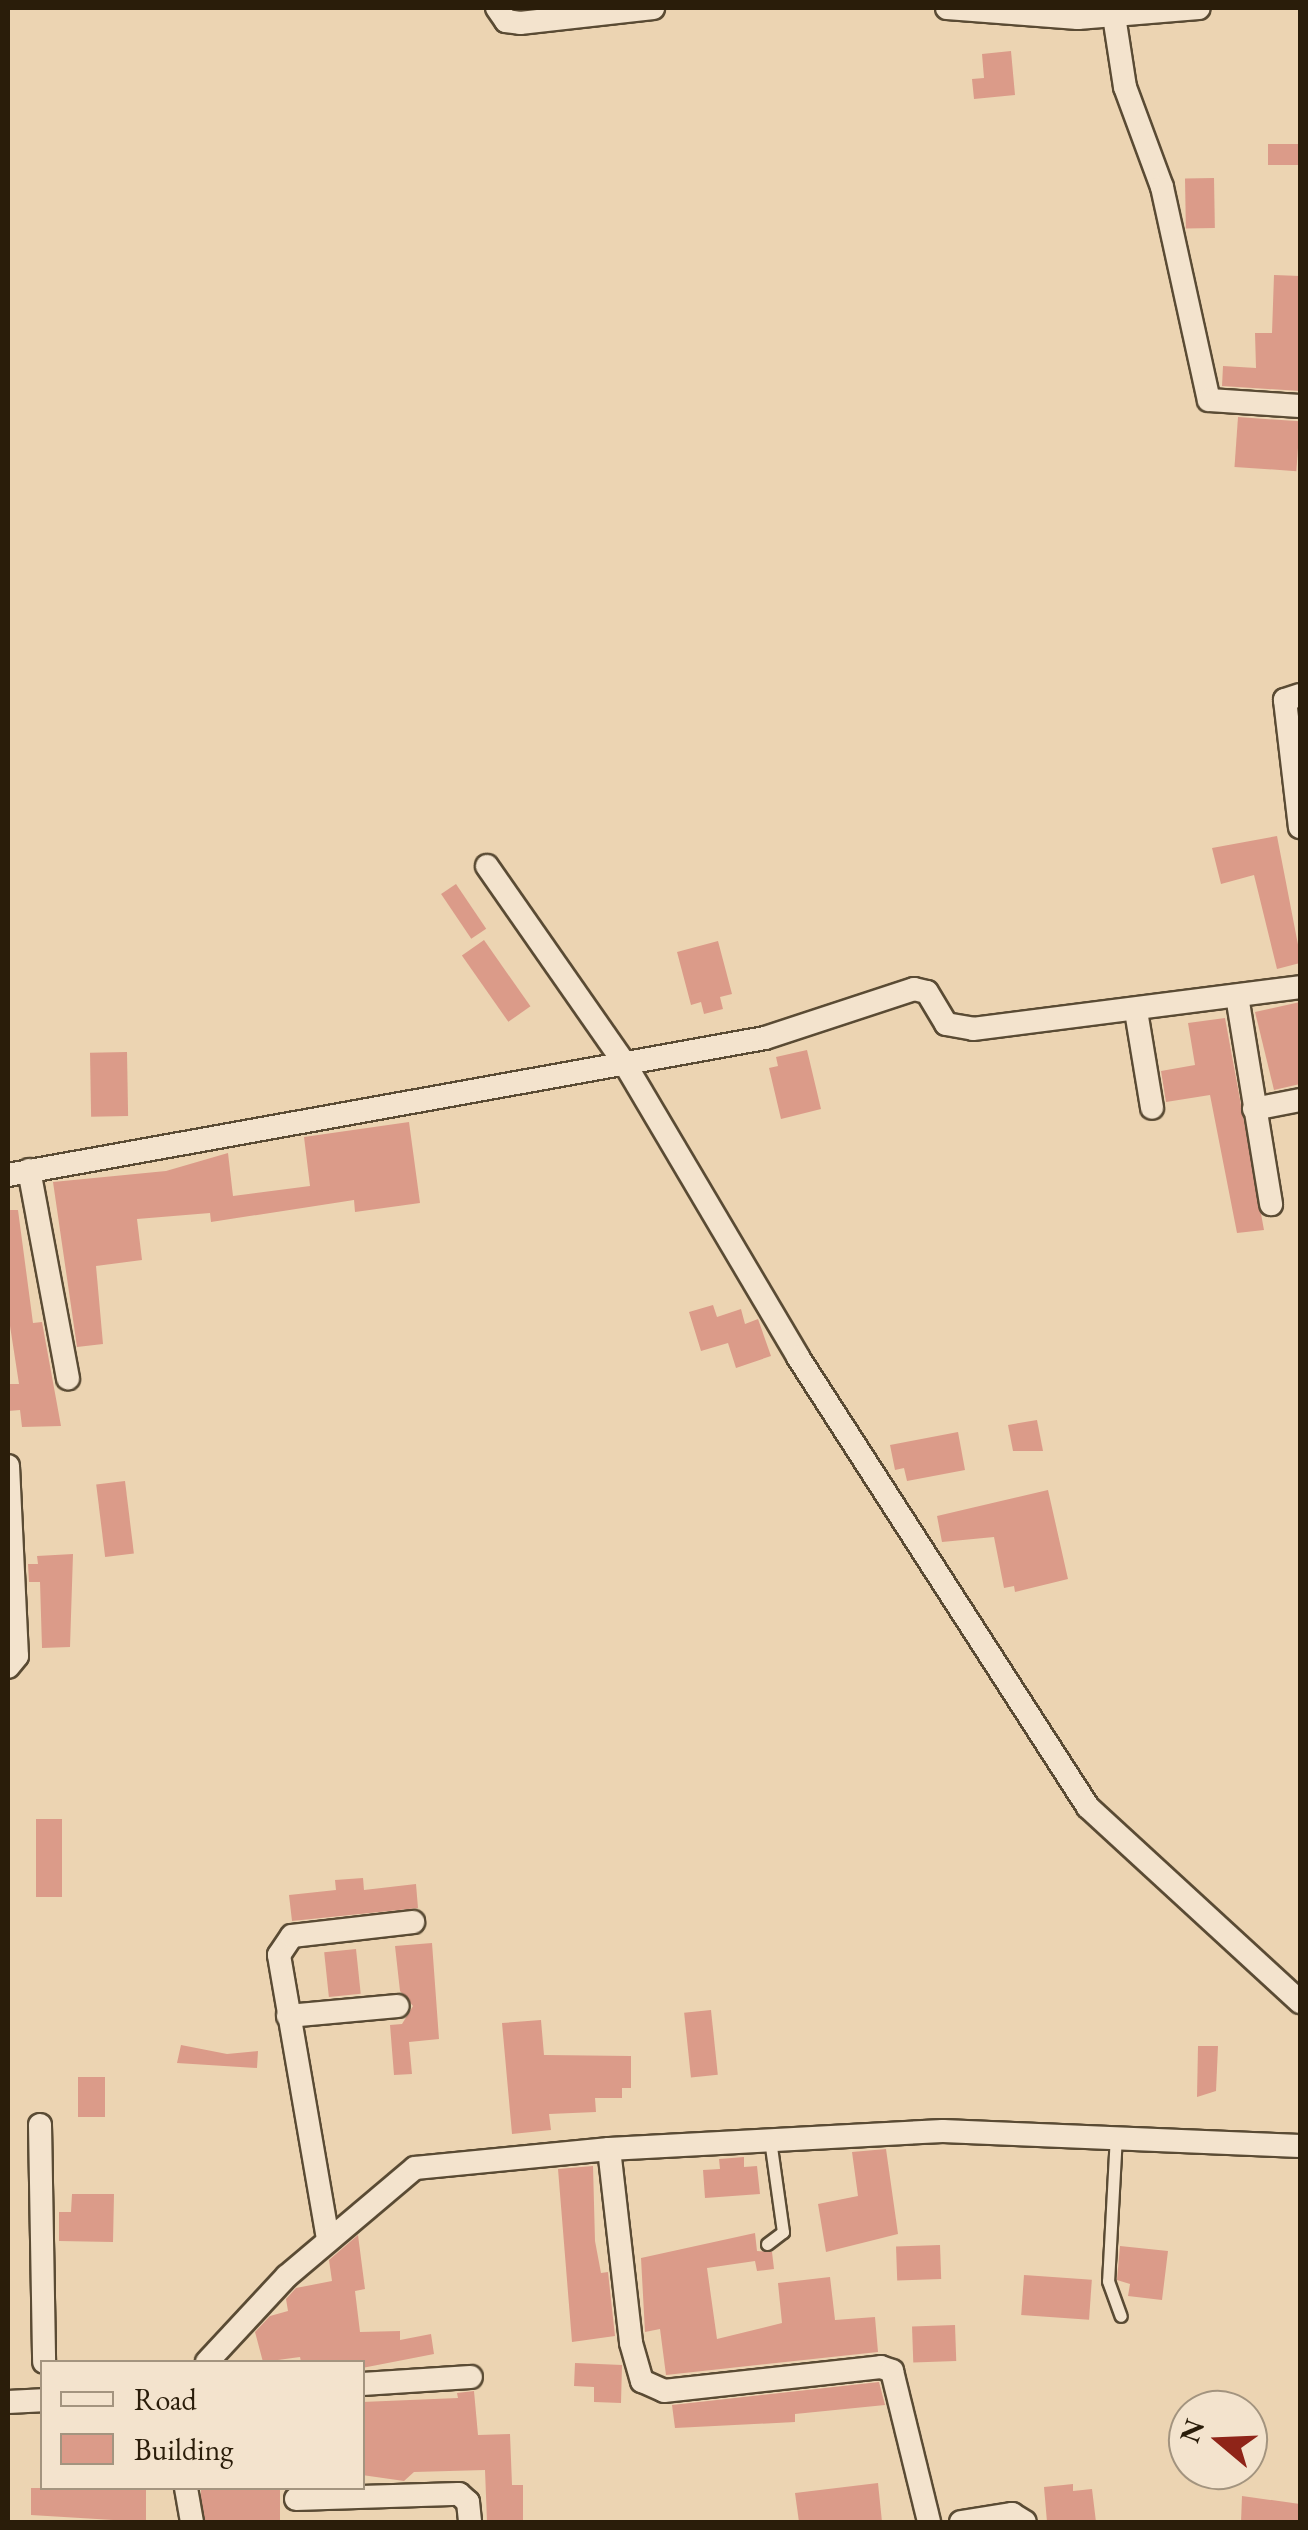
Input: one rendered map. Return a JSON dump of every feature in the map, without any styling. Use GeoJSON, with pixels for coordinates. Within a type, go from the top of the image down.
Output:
{"type":"FeatureCollection","features":[{"type":"Feature","properties":{"kind":"street"},"geometry":{"type":"LineString","coordinates":[[497,8],[506,21],[520,23],[654,8]]}},
{"type":"Feature","properties":{"kind":"street"},"geometry":{"type":"LineString","coordinates":[[947,8],[989,15],[1114,16],[1200,8]]}},
{"type":"Feature","properties":{"kind":"street"},"geometry":{"type":"LineString","coordinates":[[1114,16],[1125,86],[1162,187],[1209,400],[1300,406]]}},
{"type":"Feature","properties":{"kind":"street"},"geometry":{"type":"LineString","coordinates":[[1300,696],[1285,700],[1300,822]]}},
{"type":"Feature","properties":{"kind":"street"},"geometry":{"type":"LineString","coordinates":[[488,866],[625,1064],[798,1358],[1088,1808],[1300,2002]]}},
{"type":"Feature","properties":{"kind":"street"},"geometry":{"type":"LineString","coordinates":[[68,1378],[18,1172],[765,1038],[914,989],[927,992],[946,1024],[958,1029],[1136,1010],[1300,986]]}},
{"type":"Feature","properties":{"kind":"street"},"geometry":{"type":"LineString","coordinates":[[1238,996],[1271,1204]]}},
{"type":"Feature","properties":{"kind":"street"},"geometry":{"type":"LineString","coordinates":[[1136,1010],[1152,1108]]}},
{"type":"Feature","properties":{"kind":"street"},"geometry":{"type":"LineString","coordinates":[[1254,1108],[1300,1100]]}},
{"type":"Feature","properties":{"kind":"street"},"geometry":{"type":"LineString","coordinates":[[8,1466],[17,1656],[8,1666]]}},
{"type":"Feature","properties":{"kind":"street"},"geometry":{"type":"LineString","coordinates":[[328,2239],[279,1955],[292,1936],[413,1922]]}},
{"type":"Feature","properties":{"kind":"street"},"geometry":{"type":"LineString","coordinates":[[288,2016],[398,2006]]}},
{"type":"Feature","properties":{"kind":"street"},"geometry":{"type":"LineString","coordinates":[[40,2125],[44,2360]]}},
{"type":"Feature","properties":{"kind":"street"},"geometry":{"type":"LineString","coordinates":[[208,2360],[328,2239],[415,2168],[609,2149],[943,2131],[1116,2135],[1300,2146]]}},
{"type":"Feature","properties":{"kind":"street"},"geometry":{"type":"LineString","coordinates":[[609,2149],[631,2343],[642,2381],[664,2391],[881,2367],[892,2372],[929,2522]]}},
{"type":"Feature","properties":{"kind":"street"},"geometry":{"type":"LineString","coordinates":[[365,2384],[471,2377]]}},
{"type":"Feature","properties":{"kind":"street"},"geometry":{"type":"LineString","coordinates":[[8,2402],[40,2400]]}},
{"type":"Feature","properties":{"kind":"street"},"geometry":{"type":"LineString","coordinates":[[186,2490],[192,2522]]}},
{"type":"Feature","properties":{"kind":"street"},"geometry":{"type":"LineString","coordinates":[[296,2503],[459,2494],[468,2502],[470,2522]]}},
{"type":"Feature","properties":{"kind":"street"},"geometry":{"type":"LineString","coordinates":[[961,2522],[1012,2514],[1025,2522]]}},
{"type":"Feature","properties":{"kind":"lane"},"geometry":{"type":"LineString","coordinates":[[1116,2135],[1108,2282],[1121,2316]]}},
{"type":"Feature","properties":{"kind":"lane"},"geometry":{"type":"LineString","coordinates":[[767,2244],[778,2242],[783,2216],[770,2140]]}},
{"type":"Feature","properties":{"kind":"building"},"geometry":{"type":"Polygon","coordinates":[[[1011,51],[1015,95],[974,99],[972,79],[984,78],[982,54],[1011,51]]]}},
{"type":"Feature","properties":{"kind":"building"},"geometry":{"type":"Polygon","coordinates":[[[1268,144],[1300,144],[1300,165],[1268,165],[1268,144]]]}},
{"type":"Feature","properties":{"kind":"building"},"geometry":{"type":"Polygon","coordinates":[[[1214,178],[1215,228],[1186,228],[1185,179],[1214,178]]]}},
{"type":"Feature","properties":{"kind":"building"},"geometry":{"type":"Polygon","coordinates":[[[1274,275],[1300,276],[1300,391],[1222,386],[1223,366],[1256,368],[1255,333],[1272,333],[1274,275]]]}},
{"type":"Feature","properties":{"kind":"building"},"geometry":{"type":"Polygon","coordinates":[[[1238,417],[1300,421],[1296,471],[1235,467],[1238,417]]]}},
{"type":"Feature","properties":{"kind":"building"},"geometry":{"type":"Polygon","coordinates":[[[1277,836],[1300,963],[1277,969],[1254,875],[1221,884],[1212,848],[1277,836]]]}},
{"type":"Feature","properties":{"kind":"building"},"geometry":{"type":"Polygon","coordinates":[[[456,884],[486,929],[471,939],[441,894],[456,884]]]}},
{"type":"Feature","properties":{"kind":"building"},"geometry":{"type":"Polygon","coordinates":[[[484,940],[530,1006],[508,1022],[462,955],[484,940]]]}},
{"type":"Feature","properties":{"kind":"building"},"geometry":{"type":"Polygon","coordinates":[[[718,941],[732,994],[720,997],[723,1009],[704,1014],[701,1002],[691,1005],[677,952],[718,941]]]}},
{"type":"Feature","properties":{"kind":"building"},"geometry":{"type":"Polygon","coordinates":[[[1300,1002],[1300,1084],[1274,1090],[1255,1012],[1300,1002]]]}},
{"type":"Feature","properties":{"kind":"building"},"geometry":{"type":"Polygon","coordinates":[[[1225,1018],[1264,1230],[1237,1233],[1210,1095],[1166,1102],[1161,1071],[1195,1065],[1188,1023],[1225,1018]]]}},
{"type":"Feature","properties":{"kind":"building"},"geometry":{"type":"Polygon","coordinates":[[[807,1050],[821,1109],[781,1119],[769,1068],[778,1066],[776,1057],[807,1050]]]}},
{"type":"Feature","properties":{"kind":"building"},"geometry":{"type":"Polygon","coordinates":[[[127,1052],[128,1116],[91,1117],[90,1053],[127,1052]]]}},
{"type":"Feature","properties":{"kind":"building"},"geometry":{"type":"Polygon","coordinates":[[[409,1122],[420,1203],[355,1212],[354,1200],[211,1222],[210,1213],[137,1219],[142,1260],[96,1266],[103,1344],[77,1347],[53,1182],[166,1171],[228,1153],[233,1196],[310,1186],[304,1137],[409,1122]]]}},
{"type":"Feature","properties":{"kind":"building"},"geometry":{"type":"Polygon","coordinates":[[[8,1210],[18,1210],[33,1323],[42,1322],[61,1426],[22,1427],[20,1410],[8,1411],[8,1384],[19,1384],[8,1313],[8,1210]]]}},
{"type":"Feature","properties":{"kind":"building"},"geometry":{"type":"Polygon","coordinates":[[[713,1305],[717,1317],[741,1309],[745,1324],[758,1319],[771,1356],[736,1368],[728,1343],[701,1351],[689,1312],[713,1305]]]}},
{"type":"Feature","properties":{"kind":"building"},"geometry":{"type":"Polygon","coordinates":[[[1037,1420],[1043,1451],[1013,1451],[1008,1425],[1037,1420]]]}},
{"type":"Feature","properties":{"kind":"building"},"geometry":{"type":"Polygon","coordinates":[[[958,1432],[965,1470],[907,1481],[904,1468],[895,1470],[890,1445],[958,1432]]]}},
{"type":"Feature","properties":{"kind":"building"},"geometry":{"type":"Polygon","coordinates":[[[125,1481],[134,1553],[105,1557],[96,1485],[125,1481]]]}},
{"type":"Feature","properties":{"kind":"building"},"geometry":{"type":"Polygon","coordinates":[[[1048,1490],[1068,1579],[1015,1592],[1014,1586],[1004,1588],[994,1537],[942,1542],[937,1516],[1048,1490]]]}},
{"type":"Feature","properties":{"kind":"building"},"geometry":{"type":"Polygon","coordinates":[[[73,1554],[70,1647],[42,1648],[40,1582],[29,1582],[28,1564],[38,1564],[37,1556],[73,1554]]]}},
{"type":"Feature","properties":{"kind":"building"},"geometry":{"type":"Polygon","coordinates":[[[36,1819],[62,1819],[62,1897],[36,1897],[36,1819]]]}},
{"type":"Feature","properties":{"kind":"building"},"geometry":{"type":"Polygon","coordinates":[[[363,1878],[364,1890],[416,1884],[418,1908],[292,1921],[289,1895],[336,1890],[335,1880],[363,1878]]]}},
{"type":"Feature","properties":{"kind":"building"},"geometry":{"type":"Polygon","coordinates":[[[432,1943],[439,2039],[409,2042],[412,2074],[394,2075],[390,2025],[402,2024],[413,2006],[400,1991],[395,1946],[432,1943]]]}},
{"type":"Feature","properties":{"kind":"building"},"geometry":{"type":"Polygon","coordinates":[[[356,1949],[361,1994],[329,1997],[324,1952],[356,1949]]]}},
{"type":"Feature","properties":{"kind":"building"},"geometry":{"type":"Polygon","coordinates":[[[711,2010],[718,2075],[691,2077],[684,2013],[711,2010]]]}},
{"type":"Feature","properties":{"kind":"building"},"geometry":{"type":"Polygon","coordinates":[[[541,2020],[544,2055],[631,2056],[631,2088],[622,2088],[622,2098],[595,2098],[596,2112],[549,2114],[551,2130],[512,2134],[502,2023],[541,2020]]]}},
{"type":"Feature","properties":{"kind":"building"},"geometry":{"type":"Polygon","coordinates":[[[181,2045],[227,2054],[258,2051],[257,2068],[177,2063],[181,2045]]]}},
{"type":"Feature","properties":{"kind":"building"},"geometry":{"type":"Polygon","coordinates":[[[1198,2046],[1218,2046],[1216,2091],[1197,2097],[1198,2046]]]}},
{"type":"Feature","properties":{"kind":"building"},"geometry":{"type":"Polygon","coordinates":[[[78,2077],[105,2077],[105,2117],[78,2117],[78,2077]]]}},
{"type":"Feature","properties":{"kind":"building"},"geometry":{"type":"Polygon","coordinates":[[[886,2149],[898,2234],[826,2252],[818,2204],[858,2196],[852,2152],[886,2149]]]}},
{"type":"Feature","properties":{"kind":"building"},"geometry":{"type":"Polygon","coordinates":[[[744,2157],[744,2167],[757,2166],[760,2194],[705,2198],[703,2170],[720,2169],[719,2159],[744,2157]]]}},
{"type":"Feature","properties":{"kind":"building"},"geometry":{"type":"Polygon","coordinates":[[[593,2166],[595,2241],[601,2273],[608,2272],[615,2336],[572,2342],[558,2169],[593,2166]]]}},
{"type":"Feature","properties":{"kind":"building"},"geometry":{"type":"Polygon","coordinates":[[[72,2194],[114,2194],[113,2242],[59,2241],[59,2212],[71,2212],[72,2194]]]}},
{"type":"Feature","properties":{"kind":"building"},"geometry":{"type":"Polygon","coordinates":[[[755,2233],[757,2251],[772,2252],[774,2269],[757,2271],[755,2261],[707,2268],[717,2339],[782,2323],[778,2283],[830,2277],[835,2320],[875,2317],[878,2352],[666,2375],[660,2329],[645,2332],[641,2258],[755,2233]]]}},
{"type":"Feature","properties":{"kind":"building"},"geometry":{"type":"Polygon","coordinates":[[[358,2235],[365,2289],[355,2291],[360,2332],[400,2331],[400,2340],[431,2334],[434,2354],[365,2367],[365,2360],[262,2360],[255,2332],[270,2316],[288,2311],[286,2299],[296,2288],[332,2281],[329,2260],[358,2235]]]}},
{"type":"Feature","properties":{"kind":"building"},"geometry":{"type":"Polygon","coordinates":[[[940,2245],[941,2279],[897,2281],[896,2247],[940,2245]]]}},
{"type":"Feature","properties":{"kind":"building"},"geometry":{"type":"Polygon","coordinates":[[[1120,2246],[1168,2251],[1162,2300],[1128,2296],[1130,2284],[1117,2280],[1120,2246]]]}},
{"type":"Feature","properties":{"kind":"building"},"geometry":{"type":"Polygon","coordinates":[[[1024,2275],[1092,2280],[1089,2320],[1021,2315],[1024,2275]]]}},
{"type":"Feature","properties":{"kind":"building"},"geometry":{"type":"Polygon","coordinates":[[[955,2325],[956,2361],[913,2362],[912,2327],[955,2325]]]}},
{"type":"Feature","properties":{"kind":"building"},"geometry":{"type":"Polygon","coordinates":[[[575,2363],[622,2365],[621,2403],[594,2402],[594,2387],[574,2386],[575,2363]]]}},
{"type":"Feature","properties":{"kind":"building"},"geometry":{"type":"Polygon","coordinates":[[[879,2382],[885,2405],[795,2414],[795,2422],[675,2428],[672,2405],[879,2382]]]}},
{"type":"Feature","properties":{"kind":"building"},"geometry":{"type":"Polygon","coordinates":[[[474,2391],[478,2435],[510,2434],[512,2485],[523,2485],[523,2522],[487,2522],[485,2470],[414,2472],[404,2481],[365,2475],[365,2402],[458,2398],[457,2393],[474,2391]]]}},
{"type":"Feature","properties":{"kind":"building"},"geometry":{"type":"Polygon","coordinates":[[[878,2483],[882,2522],[799,2522],[795,2493],[878,2483]]]}},
{"type":"Feature","properties":{"kind":"building"},"geometry":{"type":"Polygon","coordinates":[[[1073,2484],[1073,2491],[1092,2489],[1096,2522],[1047,2522],[1044,2487],[1073,2484]]]}},
{"type":"Feature","properties":{"kind":"building"},"geometry":{"type":"Polygon","coordinates":[[[31,2488],[146,2490],[146,2522],[31,2515],[31,2488]]]}},
{"type":"Feature","properties":{"kind":"building"},"geometry":{"type":"Polygon","coordinates":[[[201,2490],[280,2490],[280,2522],[201,2522],[201,2490]]]}},
{"type":"Feature","properties":{"kind":"building"},"geometry":{"type":"Polygon","coordinates":[[[1242,2496],[1300,2504],[1300,2522],[1241,2522],[1242,2496]]]}}]}
